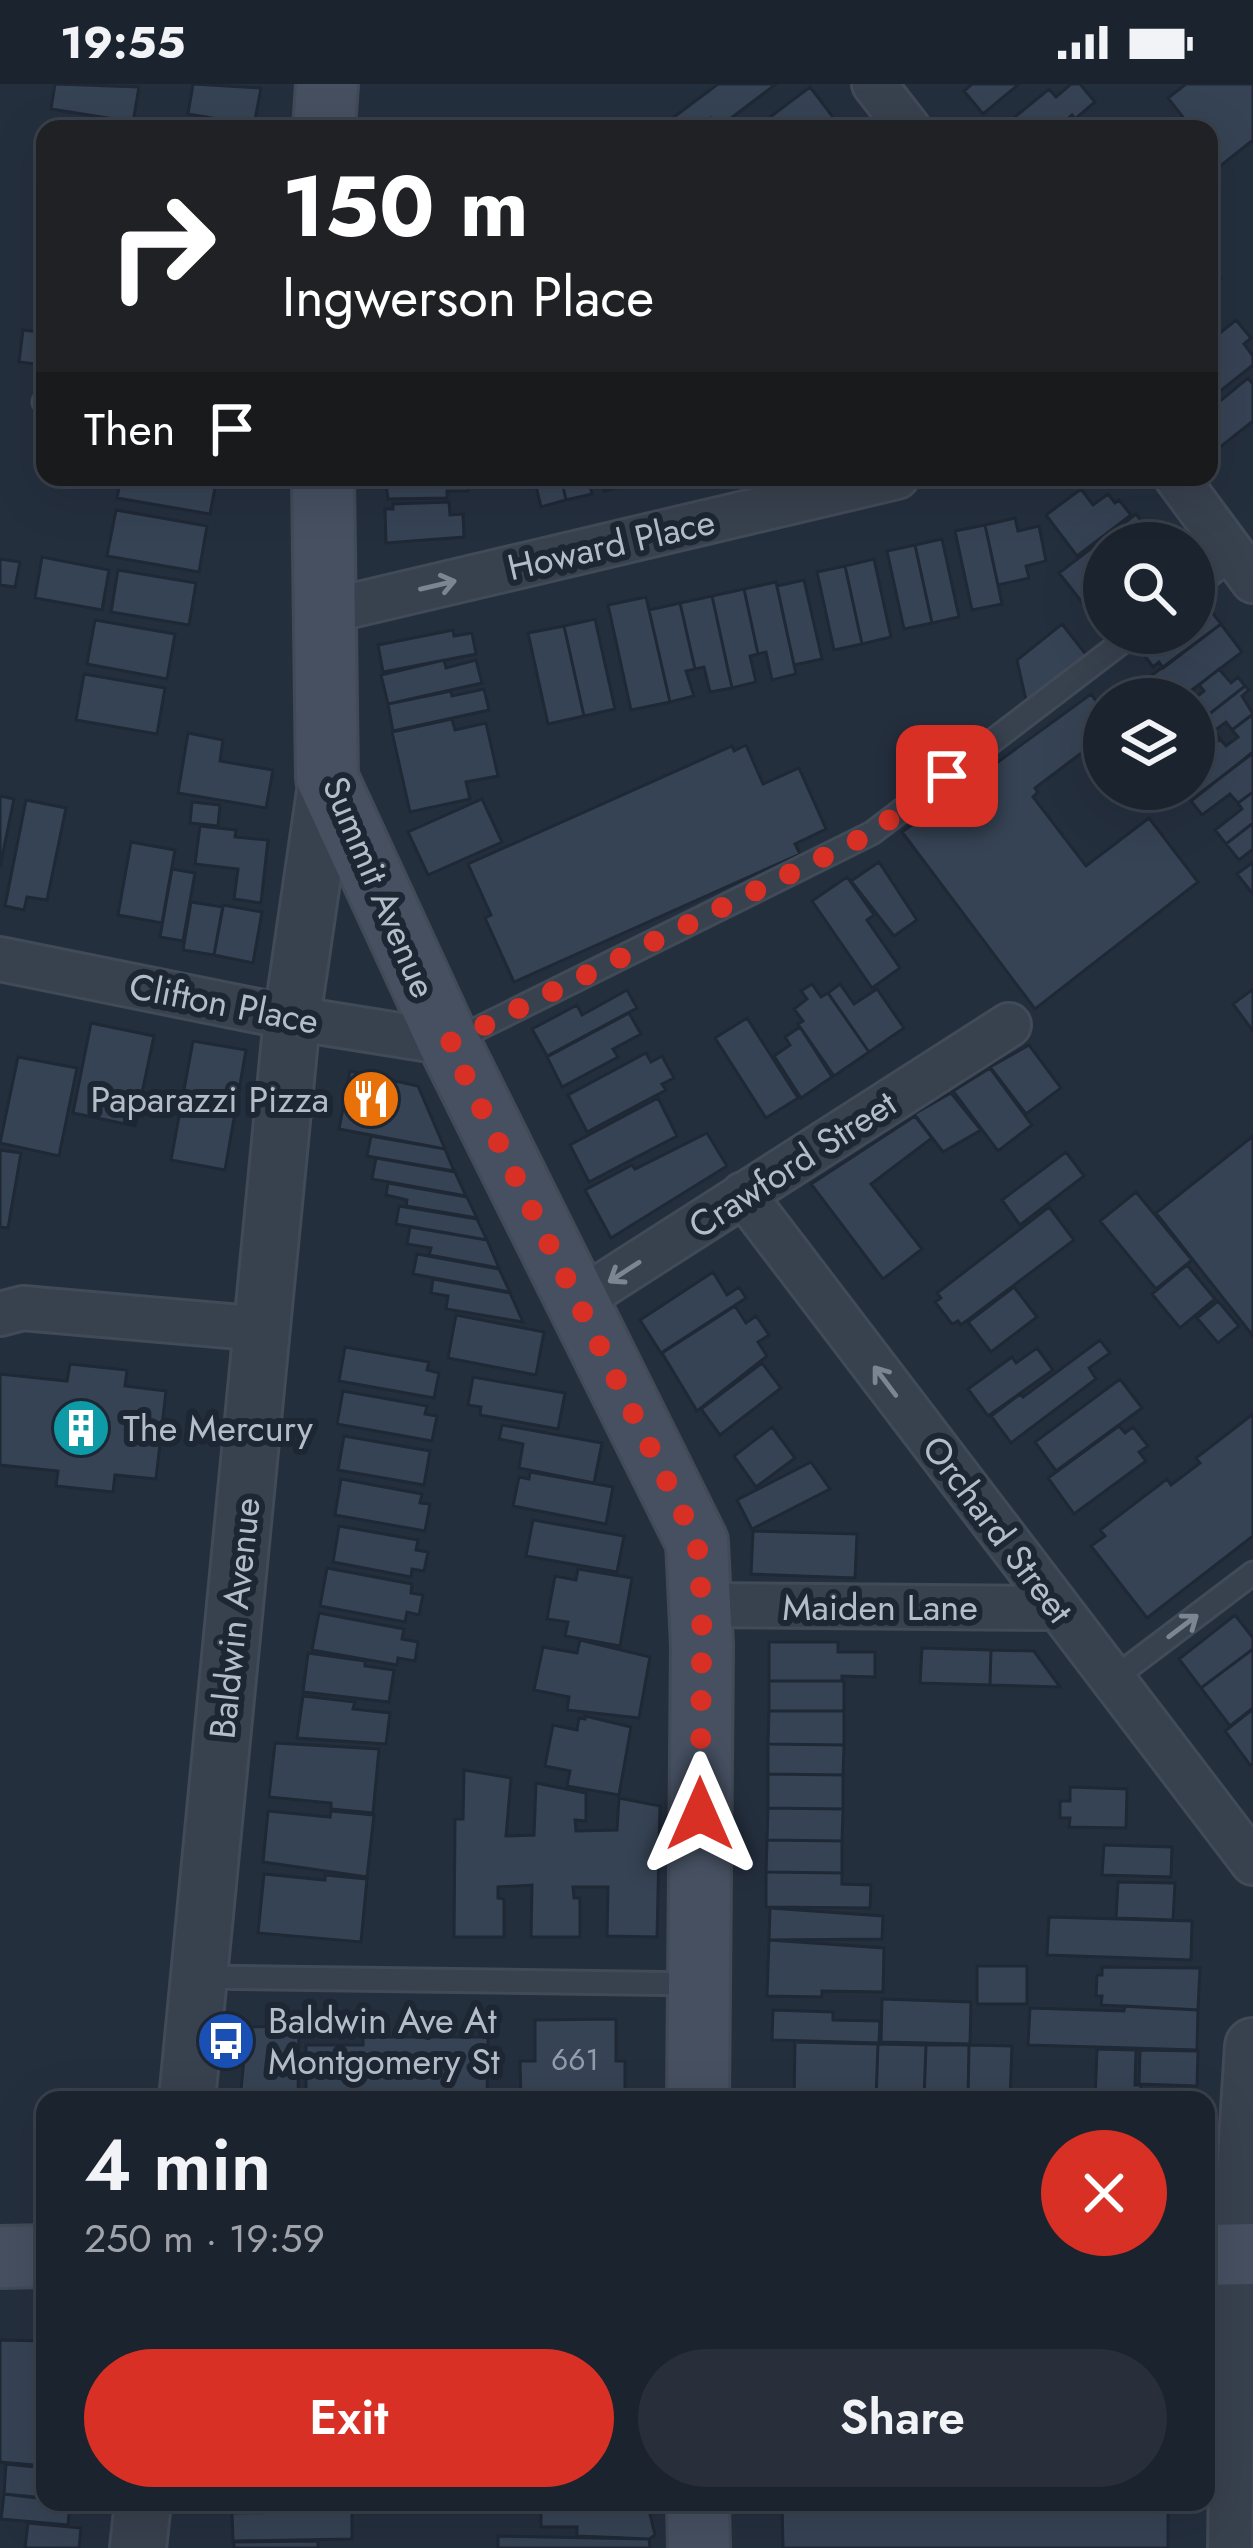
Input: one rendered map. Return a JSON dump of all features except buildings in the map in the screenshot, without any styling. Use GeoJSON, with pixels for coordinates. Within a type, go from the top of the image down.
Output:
{"type":"FeatureCollection","features":[{"type":"Feature","properties":{"kind":"main road"},"geometry":{"type":"LineString","coordinates":[[325,120],[327,84]]}},
{"type":"Feature","properties":{"kind":"main road","name":"Summit Avenue"},"geometry":{"type":"LineString","coordinates":[[323,486],[327,778],[449,1043],[697,1542],[702,1605],[698,2091]]}},
{"type":"Feature","properties":{"kind":"main road"},"geometry":{"type":"LineString","coordinates":[[0,2258],[36,2256]]}},
{"type":"Feature","properties":{"kind":"main road"},"geometry":{"type":"LineString","coordinates":[[698,2511],[699,2548]]}},
{"type":"Feature","properties":{"kind":"street"},"geometry":{"type":"LineString","coordinates":[[874,84],[902,120]]}},
{"type":"Feature","properties":{"kind":"street","name":"Howard Place"},"geometry":{"type":"LineString","coordinates":[[325,612],[859,486]]}},
{"type":"Feature","properties":{"kind":"street"},"geometry":{"type":"LineString","coordinates":[[1183,486],[1244,569]]}},
{"type":"Feature","properties":{"kind":"street","name":"Baldwin Avenue"},"geometry":{"type":"LineString","coordinates":[[188,2091],[242,1328],[327,778]]}},
{"type":"Feature","properties":{"kind":"street","name":"Clifton Place"},"geometry":{"type":"LineString","coordinates":[[0,959],[292,1018],[449,1043]]}},
{"type":"Feature","properties":{"kind":"street","name":"Crawford Street"},"geometry":{"type":"LineString","coordinates":[[575,1303],[1009,1025]]}},
{"type":"Feature","properties":{"kind":"street","name":"Orchard Street"},"geometry":{"type":"LineString","coordinates":[[742,1194],[1253,1863]]}},
{"type":"Feature","properties":{"kind":"street"},"geometry":{"type":"LineString","coordinates":[[0,1314],[23,1308],[242,1328]]}},
{"type":"Feature","properties":{"kind":"street","name":"Maiden Lane"},"geometry":{"type":"LineString","coordinates":[[702,1605],[1058,1608]]}},
{"type":"Feature","properties":{"kind":"street"},"geometry":{"type":"LineString","coordinates":[[1229,2548],[1233,2254],[1253,2046]]}},
{"type":"Feature","properties":{"kind":"street"},"geometry":{"type":"LineString","coordinates":[[138,2548],[142,2511]]}},
{"type":"Feature","properties":{"kind":"lane"},"geometry":{"type":"LineString","coordinates":[[1215,579],[1244,569]]}},
{"type":"Feature","properties":{"kind":"lane"},"geometry":{"type":"LineString","coordinates":[[449,1043],[872,833],[1106,654]]}},
{"type":"Feature","properties":{"kind":"lane"},"geometry":{"type":"LineString","coordinates":[[1113,1679],[1253,1573]]}},
{"type":"Feature","properties":{"kind":"lane"},"geometry":{"type":"LineString","coordinates":[[199,1976],[699,1984]]}},
{"type":"Feature","properties":{"kind":"place","name":"Paparazzi Pizza"},"geometry":{"type":"Point","coordinates":[371,1099]}},
{"type":"Feature","properties":{"kind":"place","name":"The Mercury"},"geometry":{"type":"Point","coordinates":[81,1428]}},
{"type":"Feature","properties":{"kind":"place","name":"Baldwin Ave At Montgomery St"},"geometry":{"type":"Point","coordinates":[226,2041]}},
{"type":"Feature","properties":{"kind":"route"},"geometry":{"type":"LineString","coordinates":[[700,1814],[702,1605],[697,1542],[449,1043],[872,833],[947,776]]}}]}
